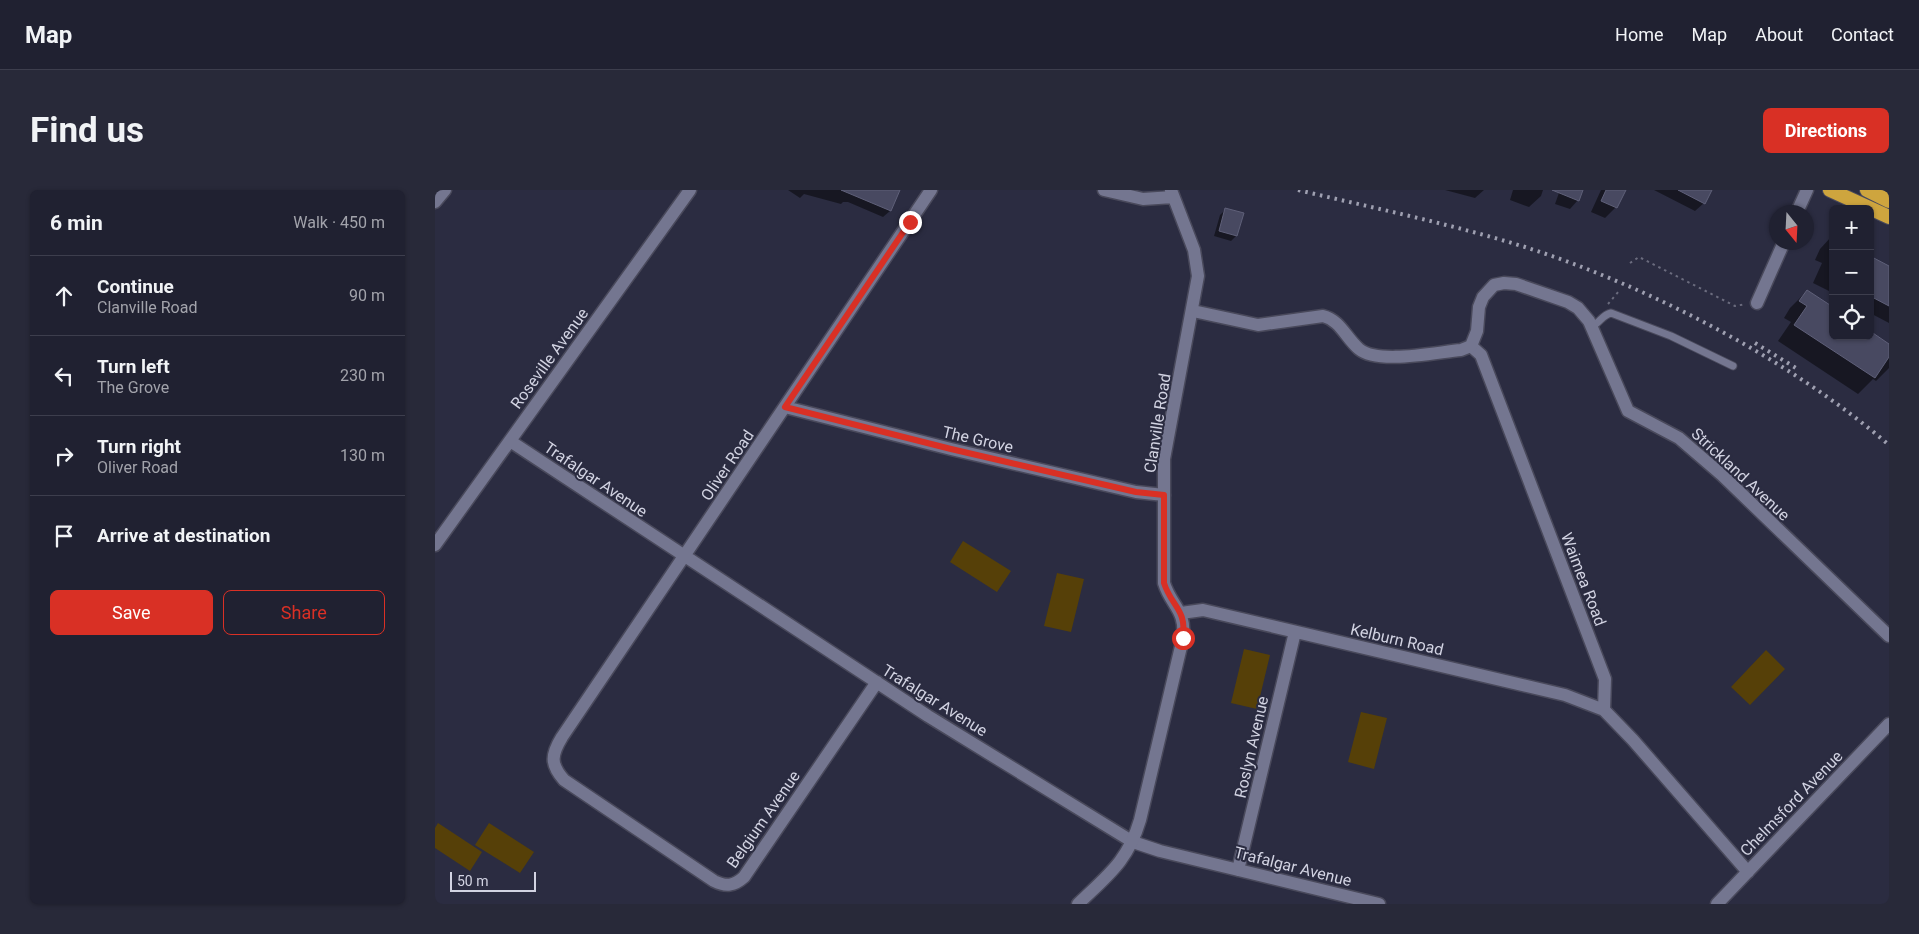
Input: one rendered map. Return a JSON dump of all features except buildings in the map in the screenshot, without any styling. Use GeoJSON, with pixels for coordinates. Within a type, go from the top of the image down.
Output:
{"type":"FeatureCollection","features":[{"type":"Feature","properties":{"kind":"highway"},"geometry":{"type":"LineString","coordinates":[[1830,190],[1889,217]]}},
{"type":"Feature","properties":{"kind":"highway"},"geometry":{"type":"LineString","coordinates":[[1867,190],[1889,201]]}},
{"type":"Feature","properties":{"kind":"street"},"geometry":{"type":"LineString","coordinates":[[435,202],[445,190]]}},
{"type":"Feature","properties":{"kind":"street","name":"Oliver Road"},"geometry":{"type":"LineString","coordinates":[[553,758],[554,750],[561,738],[931,190]]}},
{"type":"Feature","properties":{"kind":"street"},"geometry":{"type":"LineString","coordinates":[[1103,190],[1131,197],[1158,199],[1172,193]]}},
{"type":"Feature","properties":{"kind":"street"},"geometry":{"type":"LineString","coordinates":[[1131,197],[1144,190]]}},
{"type":"Feature","properties":{"kind":"street"},"geometry":{"type":"LineString","coordinates":[[1800,205],[1807,190]]}},
{"type":"Feature","properties":{"kind":"street","name":"Roseville Avenue"},"geometry":{"type":"LineString","coordinates":[[435,545],[685,192]]}},
{"type":"Feature","properties":{"kind":"street","name":"Clanville Road"},"geometry":{"type":"LineString","coordinates":[[1078,904],[1120,862],[1133,842],[1141,820],[1183,638],[1184,626],[1181,613],[1166,590],[1164,583],[1165,459],[1198,276],[1197,263],[1188,231],[1172,193]]}},
{"type":"Feature","properties":{"kind":"street"},"geometry":{"type":"LineString","coordinates":[[1757,303],[1780,250]]}},
{"type":"Feature","properties":{"kind":"street","name":"Strickland Avenue"},"geometry":{"type":"LineString","coordinates":[[1471,346],[1474,340],[1479,307],[1483,297],[1494,285],[1504,283],[1516,284],[1568,302],[1578,308],[1592,326],[1628,411],[1679,438],[1721,475],[1889,636]]}},
{"type":"Feature","properties":{"kind":"street"},"geometry":{"type":"LineString","coordinates":[[1193,311],[1259,325],[1311,316],[1328,317],[1341,327],[1359,348],[1375,356],[1391,357],[1461,350],[1471,346]]}},
{"type":"Feature","properties":{"kind":"street","name":"Waimea Road"},"geometry":{"type":"LineString","coordinates":[[1471,346],[1481,355],[1605,679],[1604,710]]}},
{"type":"Feature","properties":{"kind":"street","name":"The Grove"},"geometry":{"type":"LineString","coordinates":[[785,407],[951,449],[1136,492],[1164,495]]}},
{"type":"Feature","properties":{"kind":"street","name":"Trafalgar Avenue"},"geometry":{"type":"LineString","coordinates":[[510,441],[928,716],[1133,842],[1160,852],[1379,904]]}},
{"type":"Feature","properties":{"kind":"street","name":"Kelburn Road"},"geometry":{"type":"LineString","coordinates":[[1181,613],[1203,610],[1565,695],[1604,710]]}},
{"type":"Feature","properties":{"kind":"street","name":"Roslyn Avenue"},"geometry":{"type":"LineString","coordinates":[[1238,870],[1295,632]]}},
{"type":"Feature","properties":{"kind":"street","name":"Belgium Avenue"},"geometry":{"type":"LineString","coordinates":[[553,758],[559,774],[564,780],[713,881],[729,886],[744,877],[877,682]]}},
{"type":"Feature","properties":{"kind":"street"},"geometry":{"type":"LineString","coordinates":[[1604,710],[1633,740],[1748,872]]}},
{"type":"Feature","properties":{"kind":"street","name":"Chelmsford Avenue"},"geometry":{"type":"LineString","coordinates":[[1717,904],[1889,724]]}},
{"type":"Feature","properties":{"kind":"lane"},"geometry":{"type":"LineString","coordinates":[[1592,326],[1605,314],[1611,313],[1671,336],[1733,366]]}},
{"type":"Feature","properties":{"kind":"path"},"geometry":{"type":"LineString","coordinates":[[1630,263],[1639,257],[1735,306],[1757,303]]}},
{"type":"Feature","properties":{"kind":"shaded area"},"geometry":{"type":"Polygon","coordinates":[[[963,541],[1011,571],[997,592],[950,562],[963,541]]]}},
{"type":"Feature","properties":{"kind":"shaded area"},"geometry":{"type":"Polygon","coordinates":[[[1057,573],[1084,579],[1071,632],[1044,626],[1057,573]]]}},
{"type":"Feature","properties":{"kind":"shaded area"},"geometry":{"type":"Polygon","coordinates":[[[1244,649],[1270,655],[1257,709],[1231,703],[1244,649]]]}},
{"type":"Feature","properties":{"kind":"shaded area"},"geometry":{"type":"Polygon","coordinates":[[[1766,650],[1785,669],[1750,705],[1731,687],[1766,650]]]}},
{"type":"Feature","properties":{"kind":"shaded area"},"geometry":{"type":"Polygon","coordinates":[[[1361,712],[1387,718],[1374,769],[1348,762],[1361,712]]]}},
{"type":"Feature","properties":{"kind":"shaded area"},"geometry":{"type":"Polygon","coordinates":[[[438,823],[482,852],[470,871],[435,848],[435,828],[438,823]]]}},
{"type":"Feature","properties":{"kind":"shaded area"},"geometry":{"type":"Polygon","coordinates":[[[489,823],[534,852],[520,873],[475,845],[489,823]]]}},
{"type":"Feature","properties":{"kind":"railway"},"geometry":{"type":"LineString","coordinates":[[1298,190],[1469,231],[1525,247],[1572,263],[1621,283],[1669,305],[1763,355],[1808,383],[1850,413],[1889,445]]}},
{"type":"Feature","properties":{"kind":"railway"},"geometry":{"type":"LineString","coordinates":[[1755,343],[1796,368]]}},
{"type":"Feature","properties":{"kind":"route"},"geometry":{"type":"LineString","coordinates":[[910,222],[785,407],[951,449],[1136,492],[1164,495],[1164,583],[1183,619],[1183,638]]}}]}
